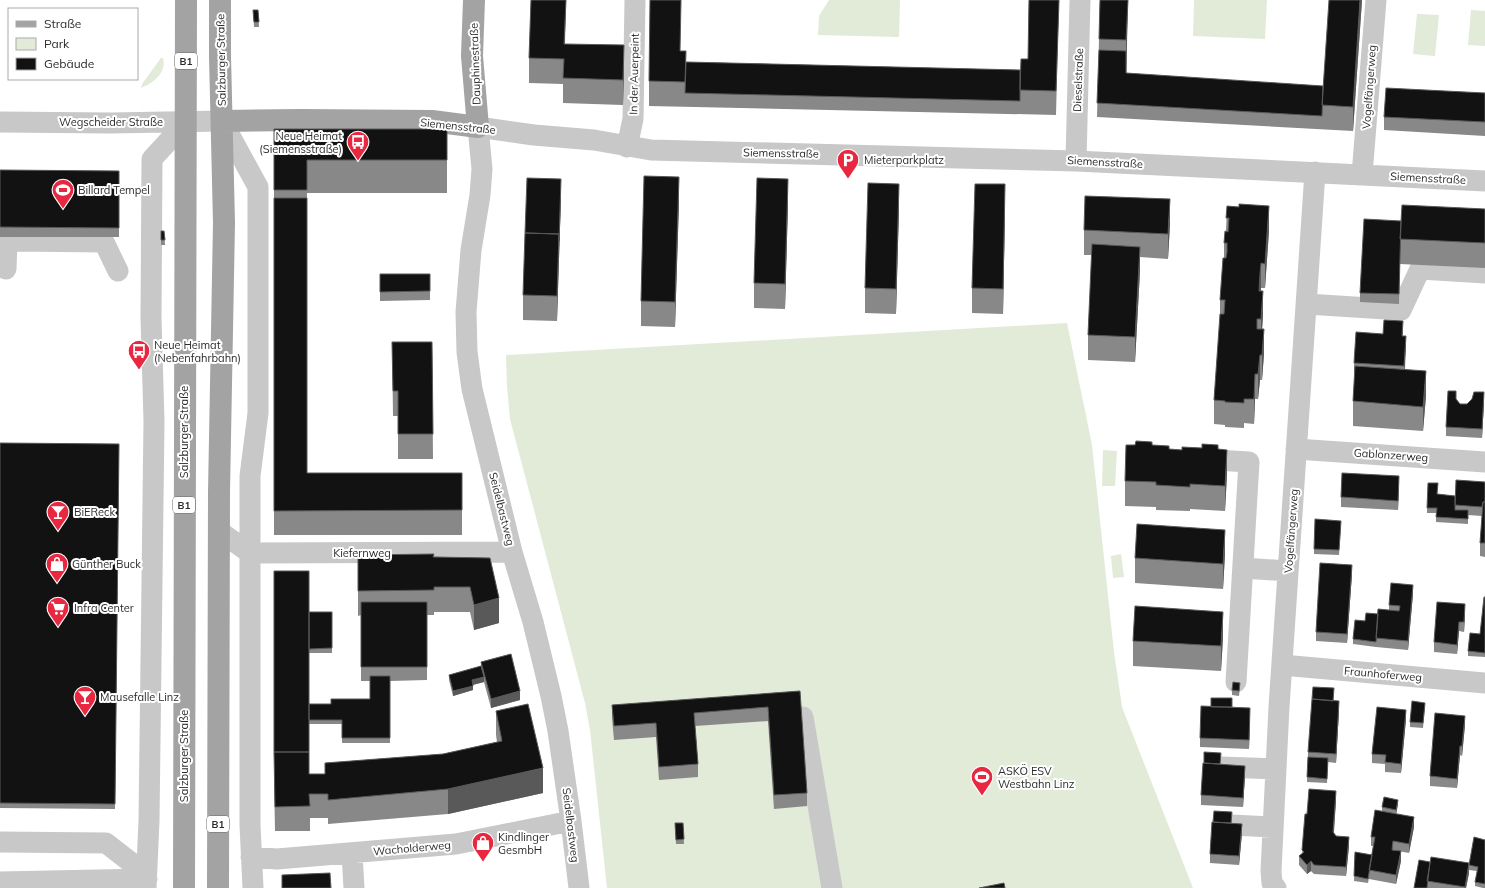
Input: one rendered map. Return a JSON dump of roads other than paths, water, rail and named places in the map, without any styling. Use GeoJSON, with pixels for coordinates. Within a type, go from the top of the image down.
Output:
{"type":"FeatureCollection","features":[{"type":"Feature","properties":{"kind":"main road","name":"Salzburger Straße"},"geometry":{"type":"LineString","coordinates":[[184,888],[186,0]]}},
{"type":"Feature","properties":{"kind":"main road","name":"Salzburger Straße"},"geometry":{"type":"LineString","coordinates":[[218,888],[219,531],[224,223],[220,0]]}},
{"type":"Feature","properties":{"kind":"main road","name":"Dauphinestraße"},"geometry":{"type":"LineString","coordinates":[[474,0],[472,56],[478,127]]}},
{"type":"Feature","properties":{"kind":"main road","name":"Siemensstraße"},"geometry":{"type":"LineString","coordinates":[[222,121],[432,121],[478,127]]}},
{"type":"Feature","properties":{"kind":"street","name":"In der Auerpeint"},"geometry":{"type":"LineString","coordinates":[[627,147],[633,119],[635,0]]}},
{"type":"Feature","properties":{"kind":"street","name":"Dieselstraße"},"geometry":{"type":"LineString","coordinates":[[1076,161],[1080,0]]}},
{"type":"Feature","properties":{"kind":"street","name":"Vogelfängerweg"},"geometry":{"type":"LineString","coordinates":[[1362,175],[1376,0]]}},
{"type":"Feature","properties":{"kind":"street","name":"Wegscheider Straße"},"geometry":{"type":"LineString","coordinates":[[0,122],[222,121]]}},
{"type":"Feature","properties":{"kind":"street","name":"Salzburger Straße"},"geometry":{"type":"LineString","coordinates":[[222,121],[258,187],[258,413],[250,476],[250,825],[253,888]]}},
{"type":"Feature","properties":{"kind":"street"},"geometry":{"type":"LineString","coordinates":[[146,884],[149,821],[154,421],[151,318],[152,159],[186,122]]}},
{"type":"Feature","properties":{"kind":"street","name":"Siemensstraße"},"geometry":{"type":"LineString","coordinates":[[478,127],[534,135],[594,140],[651,150],[1076,161],[1485,181]]}},
{"type":"Feature","properties":{"kind":"street","name":"Seidelbastweg"},"geometry":{"type":"LineString","coordinates":[[478,127],[482,169],[480,196],[471,250],[467,305],[467,352],[472,389],[480,426],[512,552],[533,622],[547,678],[558,731],[579,888]]}},
{"type":"Feature","properties":{"kind":"street","name":"Vogelfängerweg"},"geometry":{"type":"LineString","coordinates":[[1276,888],[1272,883],[1270,871],[1288,571],[1315,172]]}},
{"type":"Feature","properties":{"kind":"street"},"geometry":{"type":"LineString","coordinates":[[6,269],[7,241],[104,242],[118,271]]}},
{"type":"Feature","properties":{"kind":"street"},"geometry":{"type":"LineString","coordinates":[[1306,304],[1401,310],[1420,269],[1485,273]]}},
{"type":"Feature","properties":{"kind":"street","name":"Gablonzerweg"},"geometry":{"type":"LineString","coordinates":[[1296,449],[1485,462]]}},
{"type":"Feature","properties":{"kind":"street"},"geometry":{"type":"LineString","coordinates":[[1181,458],[1249,462],[1234,543],[1242,568],[1236,682]]}},
{"type":"Feature","properties":{"kind":"street"},"geometry":{"type":"LineString","coordinates":[[219,531],[250,553]]}},
{"type":"Feature","properties":{"kind":"street","name":"Kiefernweg"},"geometry":{"type":"LineString","coordinates":[[250,553],[512,552]]}},
{"type":"Feature","properties":{"kind":"street"},"geometry":{"type":"LineString","coordinates":[[1242,568],[1288,571]]}},
{"type":"Feature","properties":{"kind":"street"},"geometry":{"type":"LineString","coordinates":[[1217,624],[1239,625]]}},
{"type":"Feature","properties":{"kind":"street","name":"Fraunhoferweg"},"geometry":{"type":"LineString","coordinates":[[1282,665],[1485,683]]}},
{"type":"Feature","properties":{"kind":"street"},"geometry":{"type":"LineString","coordinates":[[804,717],[832,888]]}},
{"type":"Feature","properties":{"kind":"street"},"geometry":{"type":"LineString","coordinates":[[1220,767],[1276,769]]}},
{"type":"Feature","properties":{"kind":"street","name":"Wacholderweg"},"geometry":{"type":"LineString","coordinates":[[251,857],[277,859],[456,844],[571,821]]}},
{"type":"Feature","properties":{"kind":"street"},"geometry":{"type":"LineString","coordinates":[[1231,825],[1273,827]]}},
{"type":"Feature","properties":{"kind":"street"},"geometry":{"type":"LineString","coordinates":[[0,842],[106,843],[133,864],[146,884]]}},
{"type":"Feature","properties":{"kind":"street"},"geometry":{"type":"LineString","coordinates":[[352,853],[354,888]]}},
{"type":"Feature","properties":{"kind":"street"},"geometry":{"type":"LineString","coordinates":[[0,882],[146,884]]}},
{"type":"Feature","properties":{"kind":"place","name":"Neue Heimat (Siemensstraße)"},"geometry":{"type":"Point","coordinates":[358,162]}},
{"type":"Feature","properties":{"kind":"place","name":"Mieterparkplatz"},"geometry":{"type":"Point","coordinates":[848,180]}},
{"type":"Feature","properties":{"kind":"place","name":"Billard Tempel"},"geometry":{"type":"Point","coordinates":[63,210]}},
{"type":"Feature","properties":{"kind":"place","name":"Neue Heimat (Nebenfahrbahn)"},"geometry":{"type":"Point","coordinates":[139,370]}},
{"type":"Feature","properties":{"kind":"place","name":"BiEReck"},"geometry":{"type":"Point","coordinates":[58,532]}},
{"type":"Feature","properties":{"kind":"place","name":"Günther Buck"},"geometry":{"type":"Point","coordinates":[57,584]}},
{"type":"Feature","properties":{"kind":"place","name":"Infra Center"},"geometry":{"type":"Point","coordinates":[58,628]}},
{"type":"Feature","properties":{"kind":"place","name":"Mausefalle Linz"},"geometry":{"type":"Point","coordinates":[85,716]}},
{"type":"Feature","properties":{"kind":"place","name":"ASKÖ ESV Westbahn Linz"},"geometry":{"type":"Point","coordinates":[982,796]}},
{"type":"Feature","properties":{"kind":"place","name":"Kindlinger GesmbH"},"geometry":{"type":"Point","coordinates":[483,862]}}]}
